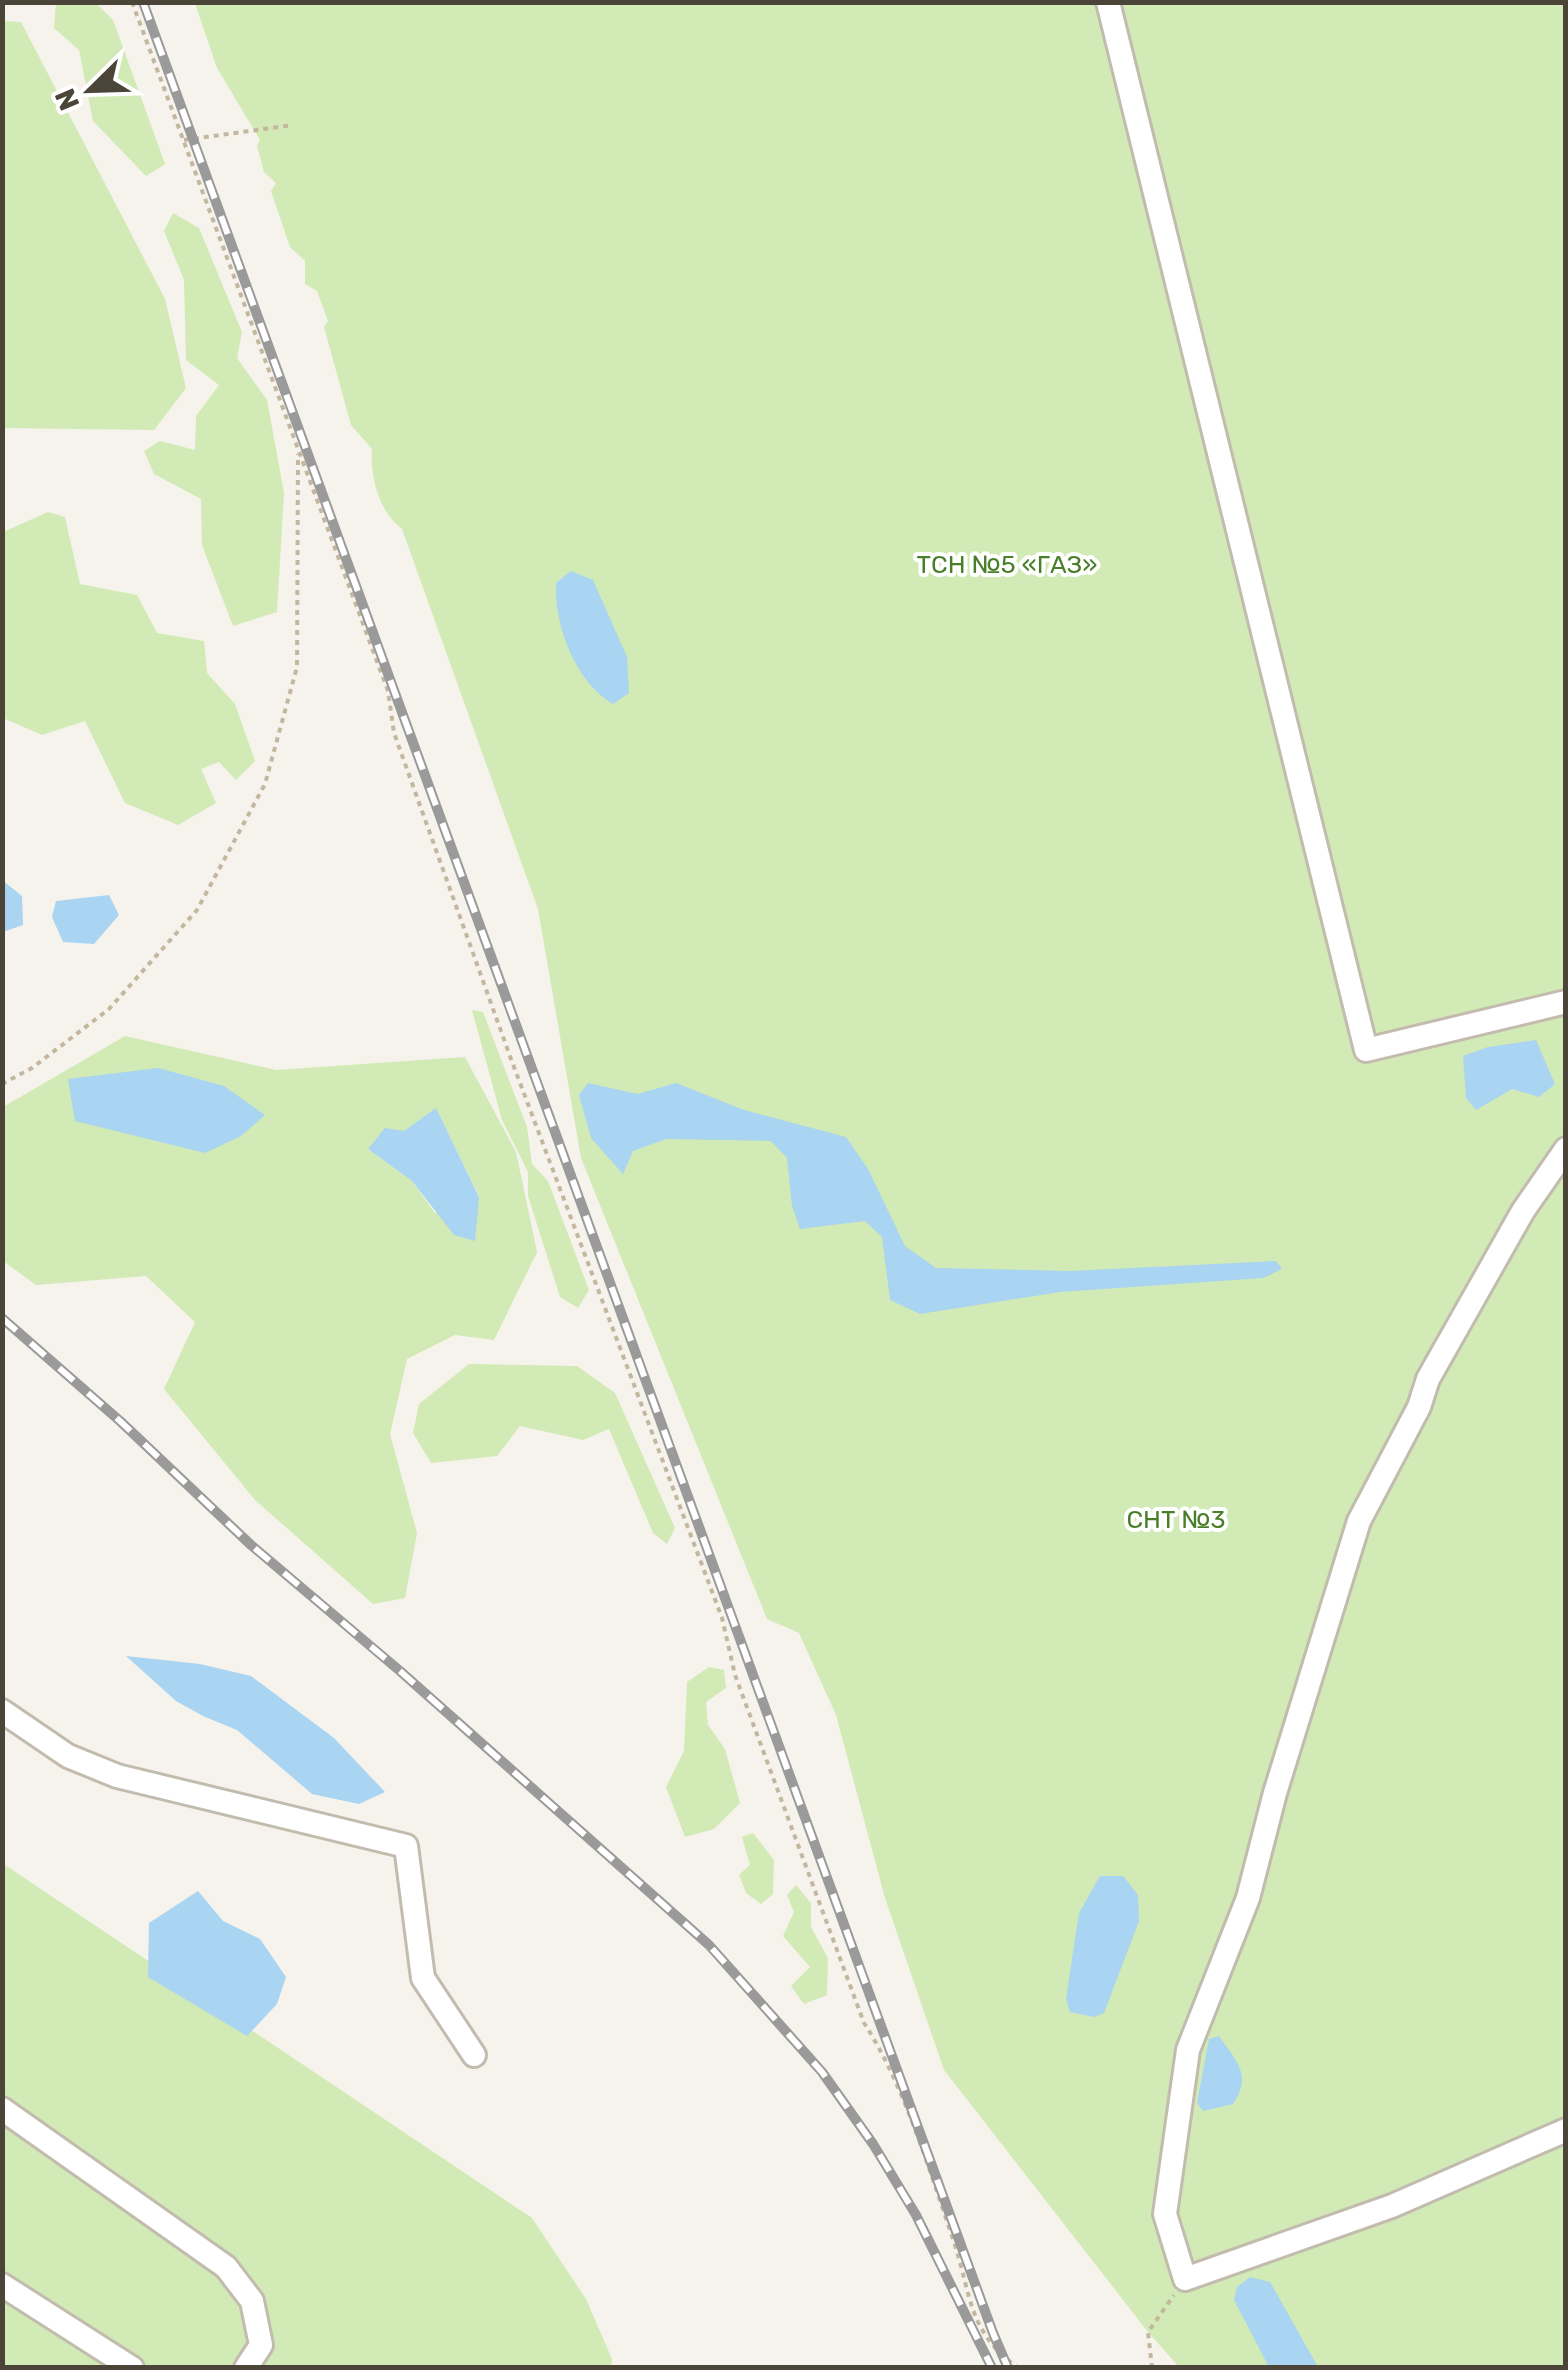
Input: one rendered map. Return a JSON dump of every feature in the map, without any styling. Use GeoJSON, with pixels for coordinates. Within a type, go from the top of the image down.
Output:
{"type":"FeatureCollection","features":[{"type":"Feature","properties":{"kind":"lane"},"geometry":{"type":"LineString","coordinates":[[1108,2],[1366,1050],[1566,1002]]}},
{"type":"Feature","properties":{"kind":"lane"},"geometry":{"type":"LineString","coordinates":[[1566,1149],[1523,1211],[1428,1379],[1419,1407],[1359,1521],[1275,1793],[1248,1898],[1188,2050],[1165,2214],[1185,2279],[1392,2206],[1566,2130]]}},
{"type":"Feature","properties":{"kind":"lane"},"geometry":{"type":"LineString","coordinates":[[2,1711],[68,1756],[117,1776],[406,1846],[423,1978],[474,2055]]}},
{"type":"Feature","properties":{"kind":"lane"},"geometry":{"type":"LineString","coordinates":[[2,2109],[226,2267],[252,2301],[261,2345],[246,2368]]}},
{"type":"Feature","properties":{"kind":"lane"},"geometry":{"type":"LineString","coordinates":[[2,2285],[132,2368]]}},
{"type":"Feature","properties":{"kind":"path"},"geometry":{"type":"LineString","coordinates":[[132,2],[388,691],[394,733],[510,1059],[722,1618],[734,1675],[864,2023],[886,2056],[955,2247],[968,2302],[989,2342],[1018,2368]]}},
{"type":"Feature","properties":{"kind":"path"},"geometry":{"type":"LineString","coordinates":[[183,140],[293,125]]}},
{"type":"Feature","properties":{"kind":"path"},"geometry":{"type":"LineString","coordinates":[[2,1084],[32,1068],[109,1009],[197,910],[266,784],[297,667],[298,448]]}},
{"type":"Feature","properties":{"kind":"path"},"geometry":{"type":"LineString","coordinates":[[1152,2368],[1148,2332],[1185,2279]]}},
{"type":"Feature","properties":{"kind":"green space"},"geometry":{"type":"Polygon","coordinates":[[[56,3],[96,3],[113,20],[165,164],[146,176],[93,121],[79,50],[54,28],[56,3]]]}},
{"type":"Feature","properties":{"kind":"green space"},"geometry":{"type":"Polygon","coordinates":[[[195,3],[1565,3],[1565,2367],[1179,2367],[944,2070],[885,1898],[836,1715],[799,1633],[767,1619],[581,1158],[538,909],[402,529],[387,513],[378,493],[372,449],[351,425],[324,327],[328,321],[317,291],[305,284],[305,261],[290,247],[271,191],[276,183],[264,172],[257,146],[260,140],[217,68],[195,3]]]}},
{"type":"Feature","properties":{"kind":"green space"},"geometry":{"type":"Polygon","coordinates":[[[2,21],[21,22],[165,299],[186,388],[154,430],[3,428],[2,21]]]}},
{"type":"Feature","properties":{"kind":"green space"},"geometry":{"type":"Polygon","coordinates":[[[173,213],[199,228],[242,332],[237,358],[267,400],[284,493],[277,612],[233,626],[202,545],[201,499],[154,474],[144,451],[160,441],[195,450],[196,416],[219,385],[186,360],[184,280],[164,231],[173,213]]]}},
{"type":"Feature","properties":{"kind":"green space"},"geometry":{"type":"Polygon","coordinates":[[[48,512],[65,517],[80,584],[137,595],[157,633],[204,641],[207,673],[235,704],[255,761],[236,780],[219,762],[201,769],[216,803],[178,825],[125,803],[85,721],[42,735],[3,718],[3,532],[48,512]]]}},
{"type":"Feature","properties":{"kind":"green space"},"geometry":{"type":"Polygon","coordinates":[[[472,1010],[483,1012],[527,1127],[532,1164],[548,1181],[589,1290],[578,1308],[560,1297],[528,1196],[528,1172],[502,1120],[472,1010]]]}},
{"type":"Feature","properties":{"kind":"green space"},"geometry":{"type":"Polygon","coordinates":[[[125,1036],[276,1070],[465,1057],[516,1152],[537,1252],[494,1340],[455,1335],[407,1359],[390,1434],[417,1533],[405,1598],[373,1604],[255,1500],[164,1389],[195,1322],[146,1276],[36,1285],[3,1261],[3,1107],[125,1036]],[[224,1086],[143,1136],[205,1153],[224,1086]],[[436,1109],[403,1132],[385,1129],[368,1149],[412,1181],[435,1213],[479,1196],[436,1109]]]}},
{"type":"Feature","properties":{"kind":"green space"},"geometry":{"type":"Polygon","coordinates":[[[469,1364],[577,1366],[615,1393],[675,1528],[667,1544],[653,1533],[609,1429],[583,1440],[520,1426],[497,1456],[431,1463],[413,1433],[419,1404],[469,1364]]]}},
{"type":"Feature","properties":{"kind":"green space"},"geometry":{"type":"Polygon","coordinates":[[[709,1667],[724,1670],[726,1688],[706,1702],[708,1725],[725,1749],[740,1803],[714,1829],[685,1837],[666,1787],[684,1751],[687,1682],[709,1667]]]}},
{"type":"Feature","properties":{"kind":"green space"},"geometry":{"type":"Polygon","coordinates":[[[753,1833],[774,1860],[773,1894],[761,1904],[746,1893],[739,1875],[750,1865],[742,1837],[753,1833]]]}},
{"type":"Feature","properties":{"kind":"green space"},"geometry":{"type":"Polygon","coordinates":[[[2,1863],[532,2218],[586,2299],[612,2359],[611,2367],[3,2367],[2,1863]]]}},
{"type":"Feature","properties":{"kind":"green space"},"geometry":{"type":"Polygon","coordinates":[[[796,1885],[811,1903],[811,1927],[828,1958],[827,1995],[804,2004],[791,1986],[810,1967],[783,1936],[794,1912],[787,1895],[796,1885]]]}},
{"type":"Feature","properties":{"kind":"water"},"geometry":{"type":"Polygon","coordinates":[[[571,571],[593,580],[627,657],[629,693],[613,704],[588,682],[563,634],[556,583],[571,571]]]}},
{"type":"Feature","properties":{"kind":"water"},"geometry":{"type":"Polygon","coordinates":[[[2,880],[22,896],[23,925],[3,932],[2,880]]]}},
{"type":"Feature","properties":{"kind":"water"},"geometry":{"type":"Polygon","coordinates":[[[109,895],[119,915],[94,944],[63,942],[52,917],[56,901],[109,895]]]}},
{"type":"Feature","properties":{"kind":"water"},"geometry":{"type":"Polygon","coordinates":[[[1536,1040],[1555,1084],[1539,1097],[1512,1089],[1476,1110],[1466,1098],[1463,1056],[1488,1047],[1536,1040]]]}},
{"type":"Feature","properties":{"kind":"water"},"geometry":{"type":"Polygon","coordinates":[[[158,1068],[224,1086],[265,1115],[241,1136],[205,1153],[75,1121],[68,1079],[158,1068]]]}},
{"type":"Feature","properties":{"kind":"water"},"geometry":{"type":"Polygon","coordinates":[[[588,1083],[638,1094],[676,1083],[744,1110],[846,1137],[868,1169],[905,1246],[936,1268],[1070,1271],[1276,1261],[1282,1269],[1263,1278],[1060,1292],[920,1314],[890,1300],[882,1237],[865,1221],[800,1229],[792,1206],[787,1158],[771,1141],[666,1139],[633,1151],[623,1174],[591,1138],[579,1095],[588,1083]]]}},
{"type":"Feature","properties":{"kind":"water"},"geometry":{"type":"Polygon","coordinates":[[[436,1108],[479,1197],[475,1241],[454,1235],[412,1181],[368,1149],[385,1128],[404,1131],[436,1108]]]}},
{"type":"Feature","properties":{"kind":"water"},"geometry":{"type":"Polygon","coordinates":[[[126,1656],[200,1664],[251,1676],[334,1738],[385,1792],[359,1804],[312,1794],[237,1730],[176,1701],[126,1656]]]}},
{"type":"Feature","properties":{"kind":"water"},"geometry":{"type":"Polygon","coordinates":[[[1100,1876],[1123,1876],[1138,1895],[1139,1921],[1104,2013],[1094,2017],[1070,2012],[1066,1999],[1079,1913],[1100,1876]]]}},
{"type":"Feature","properties":{"kind":"water"},"geometry":{"type":"Polygon","coordinates":[[[198,1891],[223,1921],[260,1939],[286,1977],[277,2004],[247,2036],[148,1977],[149,1923],[198,1891]]]}},
{"type":"Feature","properties":{"kind":"water"},"geometry":{"type":"Polygon","coordinates":[[[1219,2036],[1240,2068],[1242,2085],[1233,2104],[1203,2111],[1197,2103],[1209,2039],[1219,2036]]]}},
{"type":"Feature","properties":{"kind":"water"},"geometry":{"type":"Polygon","coordinates":[[[1250,2277],[1270,2282],[1318,2367],[1269,2367],[1234,2300],[1237,2287],[1250,2277]]]}},
{"type":"Feature","properties":{"kind":"railway"},"geometry":{"type":"LineString","coordinates":[[143,2],[1008,2368]]}},
{"type":"Feature","properties":{"kind":"railway"},"geometry":{"type":"LineString","coordinates":[[2,1318],[120,1421],[251,1545],[400,1671],[709,1945],[822,2072],[873,2144],[916,2215],[992,2368]]}},
{"type":"Feature","properties":{"kind":"park label","name":"ТСН №5 «ГАЗ»"},"geometry":{"type":"Point","coordinates":[1007,564]}},
{"type":"Feature","properties":{"kind":"park label","name":"СНТ №3"},"geometry":{"type":"Point","coordinates":[1176,1519]}}]}
